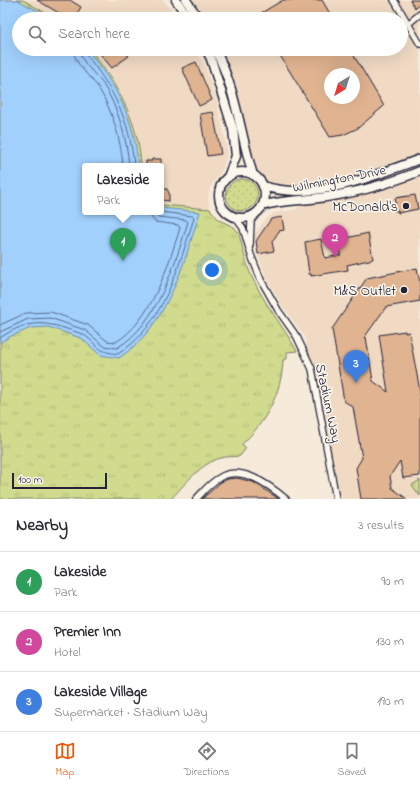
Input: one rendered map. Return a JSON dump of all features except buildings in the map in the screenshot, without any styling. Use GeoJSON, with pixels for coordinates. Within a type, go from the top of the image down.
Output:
{"type":"FeatureCollection","features":[{"type":"Feature","properties":{"kind":"street"},"geometry":{"type":"LineString","coordinates":[[176,0],[184,12]]}},
{"type":"Feature","properties":{"kind":"street"},"geometry":{"type":"LineString","coordinates":[[186,0],[194,12]]}},
{"type":"Feature","properties":{"kind":"street"},"geometry":{"type":"LineString","coordinates":[[394,0],[401,12]]}},
{"type":"Feature","properties":{"kind":"street"},"geometry":{"type":"LineString","coordinates":[[420,14],[408,24],[420,44]]}},
{"type":"Feature","properties":{"kind":"street"},"geometry":{"type":"LineString","coordinates":[[210,56],[233,129],[236,156],[228,177],[221,185],[219,199],[224,210],[235,217],[246,218],[260,209],[265,196],[263,186],[253,175],[245,147],[234,95],[218,56]]}},
{"type":"Feature","properties":{"kind":"street","name":"Wilmington Drive"},"geometry":{"type":"LineString","coordinates":[[263,186],[292,192],[327,188],[379,174],[420,159]]}},
{"type":"Feature","properties":{"kind":"street","name":"Wilmington Drive"},"geometry":{"type":"LineString","coordinates":[[260,209],[275,202],[311,199],[342,194],[379,185],[420,171]]}},
{"type":"Feature","properties":{"kind":"street"},"geometry":{"type":"LineString","coordinates":[[228,177],[244,172],[253,175]]}},
{"type":"Feature","properties":{"kind":"street","name":"Stadium Way"},"geometry":{"type":"LineString","coordinates":[[250,255],[251,222],[260,209]]}},
{"type":"Feature","properties":{"kind":"street","name":"Stadium Way"},"geometry":{"type":"LineString","coordinates":[[235,217],[244,228],[250,255],[270,297],[297,337],[312,369],[336,499]]}},
{"type":"Feature","properties":{"kind":"street"},"geometry":{"type":"LineString","coordinates":[[196,499],[211,484],[229,474],[247,475],[260,480],[286,499]]}},
{"type":"Feature","properties":{"kind":"shaded area"},"geometry":{"type":"Polygon","coordinates":[[[23,0],[163,0],[172,12],[44,12],[23,0]]]}},
{"type":"Feature","properties":{"kind":"shaded area"},"geometry":{"type":"Polygon","coordinates":[[[186,0],[420,0],[420,159],[327,188],[263,186],[253,175],[217,56],[408,56],[408,12],[194,12],[186,0]]]}},
{"type":"Feature","properties":{"kind":"shaded area"},"geometry":{"type":"Polygon","coordinates":[[[95,56],[200,56],[206,69],[218,105],[228,153],[222,170],[210,188],[208,198],[210,209],[164,205],[164,163],[141,163],[141,157],[112,78],[95,56]]]}},
{"type":"Feature","properties":{"kind":"shaded area"},"geometry":{"type":"Polygon","coordinates":[[[420,171],[420,499],[336,499],[305,337],[281,304],[267,279],[257,253],[254,235],[265,220],[274,213],[295,210],[311,199],[420,171]]]}},
{"type":"Feature","properties":{"kind":"green space"},"geometry":{"type":"Polygon","coordinates":[[[0,0],[23,0],[44,12],[12,12],[12,56],[95,56],[117,90],[131,118],[136,134],[141,163],[82,163],[82,215],[164,215],[164,205],[210,209],[219,220],[234,227],[238,232],[252,277],[262,296],[297,351],[287,352],[287,359],[283,360],[280,384],[276,395],[265,416],[251,435],[242,444],[246,448],[240,456],[223,457],[207,464],[200,469],[171,499],[0,499],[0,0]]]}},
{"type":"Feature","properties":{"kind":"green space"},"geometry":{"type":"Polygon","coordinates":[[[239,179],[245,179],[254,183],[258,195],[254,207],[245,211],[239,211],[230,207],[226,198],[226,192],[230,183],[239,179]]]}},
{"type":"Feature","properties":{"kind":"green space"},"geometry":{"type":"Polygon","coordinates":[[[420,480],[420,496],[412,485],[420,480]]]}},
{"type":"Feature","properties":{"kind":"water"},"geometry":{"type":"Polygon","coordinates":[[[0,0],[18,0],[39,12],[12,12],[12,56],[92,56],[107,76],[122,103],[133,133],[138,163],[82,163],[82,215],[164,215],[164,208],[200,212],[180,273],[162,312],[150,329],[136,344],[119,358],[100,355],[81,338],[48,327],[31,328],[9,337],[0,343],[0,0]]]}},
{"type":"Feature","properties":{"kind":"place","name":"McDonald's"},"geometry":{"type":"Point","coordinates":[406,206]}},
{"type":"Feature","properties":{"kind":"place","name":"Premier Inn"},"geometry":{"type":"Point","coordinates":[335,257]}},
{"type":"Feature","properties":{"kind":"place","name":"Lakeside"},"geometry":{"type":"Point","coordinates":[123,261]}},
{"type":"Feature","properties":{"kind":"place","name":"M&S Outlet"},"geometry":{"type":"Point","coordinates":[404,290]}},
{"type":"Feature","properties":{"kind":"place","name":"Lakeside Village"},"geometry":{"type":"Point","coordinates":[356,383]}}]}
